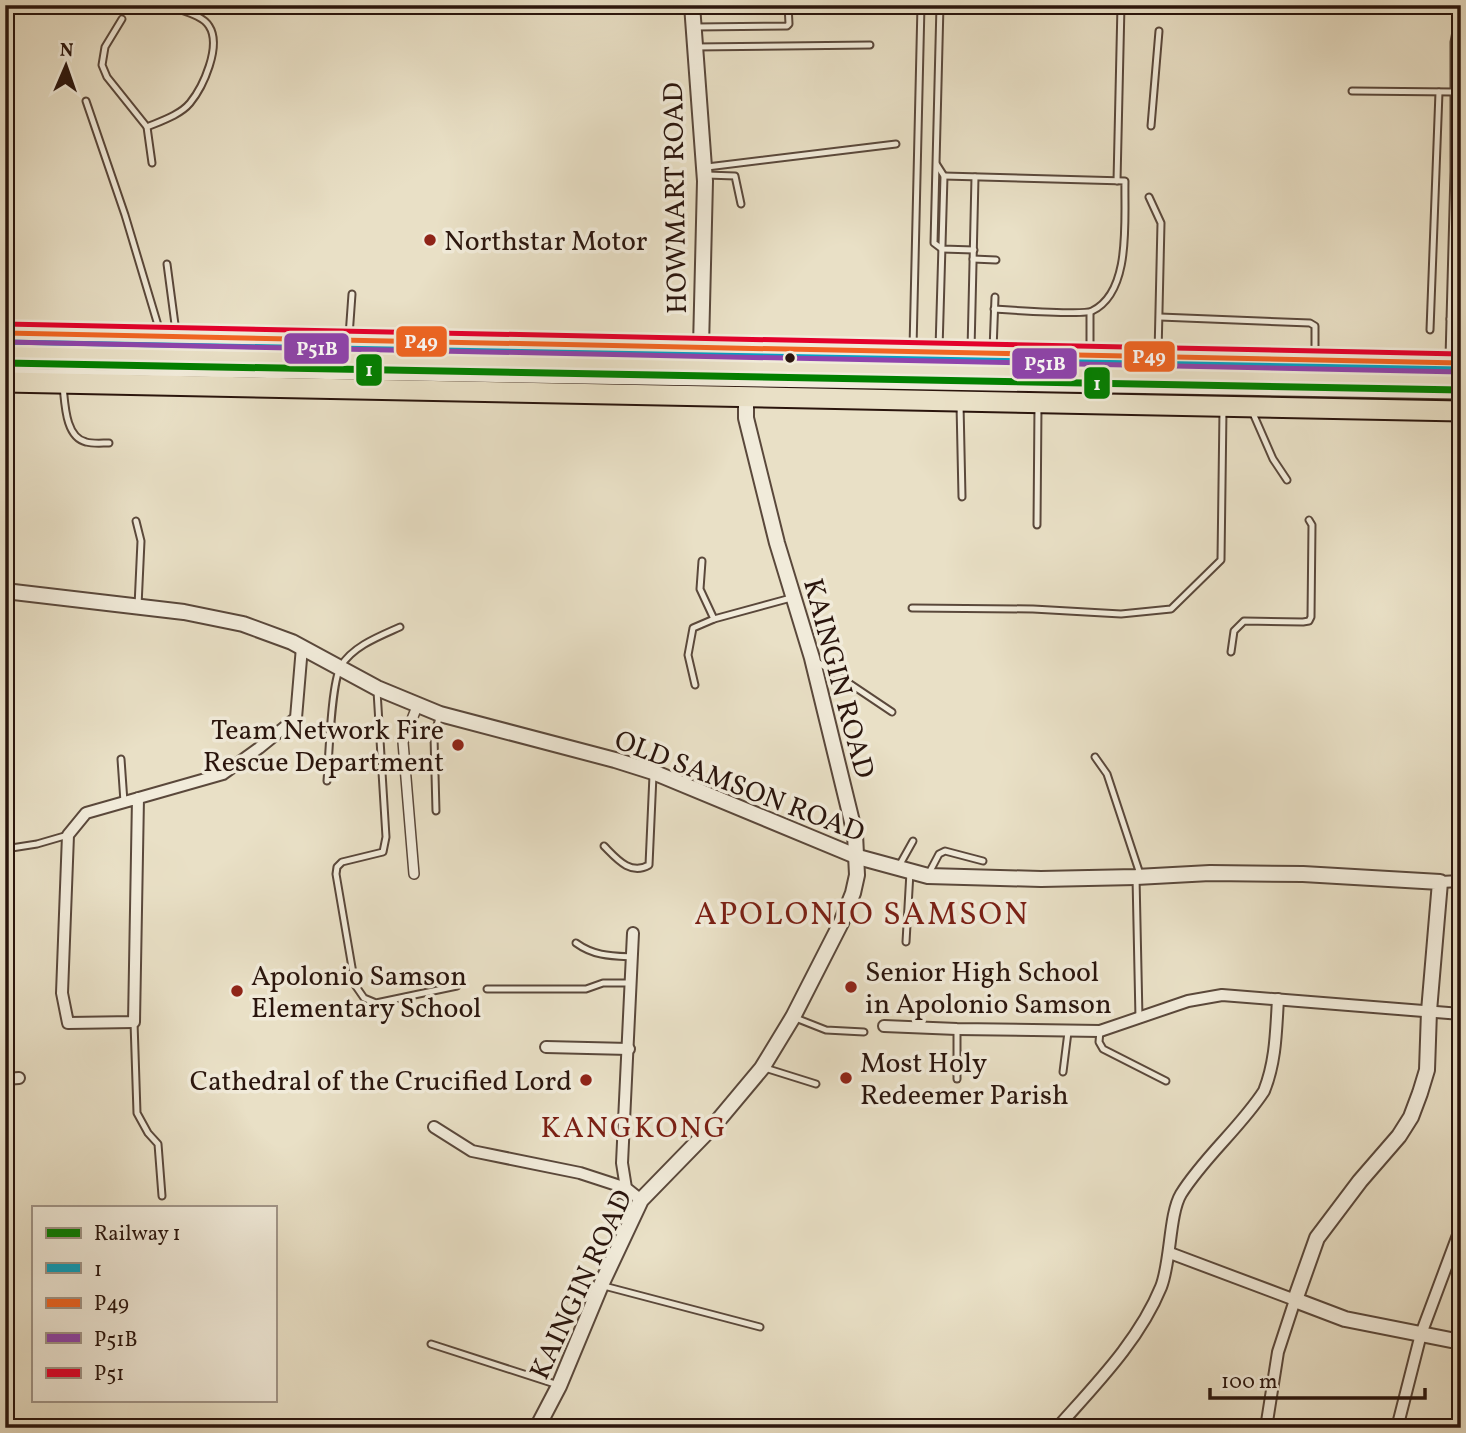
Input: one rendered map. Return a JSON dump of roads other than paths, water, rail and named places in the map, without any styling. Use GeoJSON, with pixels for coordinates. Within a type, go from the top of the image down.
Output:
{"type":"FeatureCollection","features":[{"type":"Feature","properties":{"kind":"highway"},"geometry":{"type":"LineString","coordinates":[[5,333],[1457,365]]}},
{"type":"Feature","properties":{"kind":"highway"},"geometry":{"type":"LineString","coordinates":[[5,382],[1461,411]]}},
{"type":"Feature","properties":{"kind":"street","name":"HOWMART ROAD"},"geometry":{"type":"LineString","coordinates":[[692,5],[704,171],[701,347]]}},
{"type":"Feature","properties":{"kind":"street","name":"KAINGIN ROAD"},"geometry":{"type":"LineString","coordinates":[[537,1428],[559,1386],[601,1285],[639,1206],[716,1123],[762,1068],[793,1017],[841,923],[853,893],[858,856],[855,834],[812,658],[777,543],[746,418],[746,397]]}},
{"type":"Feature","properties":{"kind":"street","name":"OLD SAMSON ROAD"},"geometry":{"type":"LineString","coordinates":[[6,591],[202,614],[275,634],[377,688],[440,714],[653,772],[858,856],[928,876],[1041,879],[1210,873],[1303,874],[1440,882]]}},
{"type":"Feature","properties":{"kind":"street"},"geometry":{"type":"LineString","coordinates":[[138,798],[134,1022],[68,1023],[62,993],[68,835],[86,813],[138,798],[223,774],[260,748],[296,718],[302,647]]}},
{"type":"Feature","properties":{"kind":"street"},"geometry":{"type":"LineString","coordinates":[[414,874],[403,742],[418,704]]}},
{"type":"Feature","properties":{"kind":"street"},"geometry":{"type":"LineString","coordinates":[[1266,1428],[1278,1352],[1317,1238],[1411,1118],[1427,1070],[1440,882],[1461,881]]}},
{"type":"Feature","properties":{"kind":"street"},"geometry":{"type":"LineString","coordinates":[[633,933],[622,1163],[626,1188],[639,1206]]}},
{"type":"Feature","properties":{"kind":"street"},"geometry":{"type":"LineString","coordinates":[[884,1026],[957,1030],[1100,1031],[1188,1001],[1222,995],[1461,1014]]}},
{"type":"Feature","properties":{"kind":"street"},"geometry":{"type":"LineString","coordinates":[[1057,1428],[1100,1380],[1144,1321],[1161,1286],[1170,1254],[1171,1233],[1179,1196],[1264,1091],[1275,1051],[1278,999]]}},
{"type":"Feature","properties":{"kind":"street"},"geometry":{"type":"LineString","coordinates":[[547,1047],[629,1049]]}},
{"type":"Feature","properties":{"kind":"street"},"geometry":{"type":"LineString","coordinates":[[5,1079],[19,1078]]}},
{"type":"Feature","properties":{"kind":"street"},"geometry":{"type":"LineString","coordinates":[[434,1127],[472,1151],[580,1173],[626,1188]]}},
{"type":"Feature","properties":{"kind":"street"},"geometry":{"type":"LineString","coordinates":[[1397,1428],[1421,1334],[1461,1227]]}},
{"type":"Feature","properties":{"kind":"street"},"geometry":{"type":"LineString","coordinates":[[1170,1254],[1345,1319],[1461,1342]]}},
{"type":"Feature","properties":{"kind":"lane"},"geometry":{"type":"LineString","coordinates":[[693,27],[787,26],[788,5]]}},
{"type":"Feature","properties":{"kind":"lane"},"geometry":{"type":"LineString","coordinates":[[913,352],[921,5]]}},
{"type":"Feature","properties":{"kind":"lane"},"geometry":{"type":"LineString","coordinates":[[940,5],[934,243],[942,249],[974,250]]}},
{"type":"Feature","properties":{"kind":"lane"},"geometry":{"type":"LineString","coordinates":[[1117,181],[1121,5]]}},
{"type":"Feature","properties":{"kind":"lane"},"geometry":{"type":"LineString","coordinates":[[5,342],[1457,365],[1450,318],[1457,171],[1453,92],[1454,42],[1461,5]]}},
{"type":"Feature","properties":{"kind":"lane"},"geometry":{"type":"LineString","coordinates":[[147,127],[189,104],[204,79],[214,49],[209,26],[200,18],[176,8]]}},
{"type":"Feature","properties":{"kind":"lane"},"geometry":{"type":"LineString","coordinates":[[122,19],[105,47],[102,65],[107,77],[147,127],[152,163]]}},
{"type":"Feature","properties":{"kind":"lane"},"geometry":{"type":"LineString","coordinates":[[1151,126],[1159,31]]}},
{"type":"Feature","properties":{"kind":"lane"},"geometry":{"type":"LineString","coordinates":[[695,47],[870,45]]}},
{"type":"Feature","properties":{"kind":"lane"},"geometry":{"type":"LineString","coordinates":[[1352,91],[1453,92]]}},
{"type":"Feature","properties":{"kind":"lane"},"geometry":{"type":"LineString","coordinates":[[1430,330],[1439,92]]}},
{"type":"Feature","properties":{"kind":"lane"},"geometry":{"type":"LineString","coordinates":[[86,101],[169,335]]}},
{"type":"Feature","properties":{"kind":"lane"},"geometry":{"type":"LineString","coordinates":[[704,171],[896,144]]}},
{"type":"Feature","properties":{"kind":"lane"},"geometry":{"type":"LineString","coordinates":[[936,164],[944,176],[939,352]]}},
{"type":"Feature","properties":{"kind":"lane"},"geometry":{"type":"LineString","coordinates":[[704,171],[735,177],[741,204]]}},
{"type":"Feature","properties":{"kind":"lane"},"geometry":{"type":"LineString","coordinates":[[944,176],[1125,181],[1119,275],[1114,292],[1090,313],[994,309]]}},
{"type":"Feature","properties":{"kind":"lane"},"geometry":{"type":"LineString","coordinates":[[971,353],[975,177]]}},
{"type":"Feature","properties":{"kind":"lane"},"geometry":{"type":"LineString","coordinates":[[1149,197],[1161,223],[1158,357]]}},
{"type":"Feature","properties":{"kind":"lane"},"geometry":{"type":"LineString","coordinates":[[973,259],[996,260]]}},
{"type":"Feature","properties":{"kind":"lane"},"geometry":{"type":"LineString","coordinates":[[167,264],[169,335]]}},
{"type":"Feature","properties":{"kind":"lane"},"geometry":{"type":"LineString","coordinates":[[349,340],[352,294]]}},
{"type":"Feature","properties":{"kind":"lane"},"geometry":{"type":"LineString","coordinates":[[993,353],[995,297]]}},
{"type":"Feature","properties":{"kind":"lane"},"geometry":{"type":"LineString","coordinates":[[1090,313],[1090,355]]}},
{"type":"Feature","properties":{"kind":"lane"},"geometry":{"type":"LineString","coordinates":[[1160,317],[1310,323],[1315,328],[1315,360]]}},
{"type":"Feature","properties":{"kind":"lane"},"geometry":{"type":"LineString","coordinates":[[1450,318],[1461,319]]}},
{"type":"Feature","properties":{"kind":"lane"},"geometry":{"type":"LineString","coordinates":[[5,371],[1461,396]]}},
{"type":"Feature","properties":{"kind":"lane"},"geometry":{"type":"LineString","coordinates":[[63,383],[66,416],[79,439],[86,443],[109,443]]}},
{"type":"Feature","properties":{"kind":"lane"},"geometry":{"type":"LineString","coordinates":[[960,401],[962,497]]}},
{"type":"Feature","properties":{"kind":"lane"},"geometry":{"type":"LineString","coordinates":[[1037,525],[1038,403]]}},
{"type":"Feature","properties":{"kind":"lane"},"geometry":{"type":"LineString","coordinates":[[912,608],[1121,614],[1171,609],[1221,560],[1223,407]]}},
{"type":"Feature","properties":{"kind":"lane"},"geometry":{"type":"LineString","coordinates":[[1251,407],[1273,459],[1287,480]]}},
{"type":"Feature","properties":{"kind":"lane"},"geometry":{"type":"LineString","coordinates":[[5,519],[9,534],[6,591]]}},
{"type":"Feature","properties":{"kind":"lane"},"geometry":{"type":"LineString","coordinates":[[1231,652],[1234,631],[1244,621],[1309,621],[1312,525],[1309,520]]}},
{"type":"Feature","properties":{"kind":"lane"},"geometry":{"type":"LineString","coordinates":[[136,521],[141,541],[138,606]]}},
{"type":"Feature","properties":{"kind":"lane"},"geometry":{"type":"LineString","coordinates":[[702,561],[701,589],[714,619]]}},
{"type":"Feature","properties":{"kind":"lane"},"geometry":{"type":"LineString","coordinates":[[695,685],[688,655],[694,628],[714,619],[794,597]]}},
{"type":"Feature","properties":{"kind":"lane"},"geometry":{"type":"LineString","coordinates":[[327,781],[340,668],[362,646],[400,627]]}},
{"type":"Feature","properties":{"kind":"lane"},"geometry":{"type":"LineString","coordinates":[[812,658],[892,712]]}},
{"type":"Feature","properties":{"kind":"lane"},"geometry":{"type":"LineString","coordinates":[[377,688],[386,837],[383,852],[342,862],[337,867],[336,874],[355,985],[364,998],[376,1003],[457,986]]}},
{"type":"Feature","properties":{"kind":"lane"},"geometry":{"type":"LineString","coordinates":[[436,811],[434,737],[440,714]]}},
{"type":"Feature","properties":{"kind":"lane"},"geometry":{"type":"LineString","coordinates":[[1095,757],[1107,774],[1139,877],[1139,1018]]}},
{"type":"Feature","properties":{"kind":"lane"},"geometry":{"type":"LineString","coordinates":[[121,759],[124,802]]}},
{"type":"Feature","properties":{"kind":"lane"},"geometry":{"type":"LineString","coordinates":[[604,846],[626,867],[643,868],[649,865],[653,772]]}},
{"type":"Feature","properties":{"kind":"lane"},"geometry":{"type":"LineString","coordinates":[[5,849],[68,835]]}},
{"type":"Feature","properties":{"kind":"lane"},"geometry":{"type":"LineString","coordinates":[[906,942],[904,871],[913,841]]}},
{"type":"Feature","properties":{"kind":"lane"},"geometry":{"type":"LineString","coordinates":[[928,876],[939,854],[945,851],[984,861]]}},
{"type":"Feature","properties":{"kind":"lane"},"geometry":{"type":"LineString","coordinates":[[576,943],[599,955],[632,957]]}},
{"type":"Feature","properties":{"kind":"lane"},"geometry":{"type":"LineString","coordinates":[[486,989],[586,989],[603,983],[632,984]]}},
{"type":"Feature","properties":{"kind":"lane"},"geometry":{"type":"LineString","coordinates":[[793,1017],[826,1030],[864,1032]]}},
{"type":"Feature","properties":{"kind":"lane"},"geometry":{"type":"LineString","coordinates":[[134,1022],[137,1113],[148,1133],[158,1144],[162,1196]]}},
{"type":"Feature","properties":{"kind":"lane"},"geometry":{"type":"LineString","coordinates":[[957,1030],[957,1079]]}},
{"type":"Feature","properties":{"kind":"lane"},"geometry":{"type":"LineString","coordinates":[[1100,1031],[1099,1042],[1102,1049],[1166,1082]]}},
{"type":"Feature","properties":{"kind":"lane"},"geometry":{"type":"LineString","coordinates":[[1063,1072],[1069,1032]]}},
{"type":"Feature","properties":{"kind":"lane"},"geometry":{"type":"LineString","coordinates":[[762,1068],[816,1084]]}},
{"type":"Feature","properties":{"kind":"lane"},"geometry":{"type":"LineString","coordinates":[[620,1202],[639,1206]]}},
{"type":"Feature","properties":{"kind":"lane"},"geometry":{"type":"LineString","coordinates":[[601,1285],[760,1327]]}},
{"type":"Feature","properties":{"kind":"lane"},"geometry":{"type":"LineString","coordinates":[[431,1344],[551,1381],[559,1386]]}},
{"type":"Feature","properties":{"kind":"lane"},"geometry":{"type":"LineString","coordinates":[[746,1424],[827,1426]]}},
{"type":"Feature","properties":{"kind":"rail line","name":"1"},"geometry":{"type":"LineString","coordinates":[[5,363],[1461,390]]}},
{"type":"Feature","properties":{"kind":"place","name":"Northstar Motor"},"geometry":{"type":"Point","coordinates":[430,240]}},
{"type":"Feature","properties":{"kind":"place","name":"Team Network Fire Rescue Department"},"geometry":{"type":"Point","coordinates":[458,745]}},
{"type":"Feature","properties":{"kind":"place","name":"Senior High School in Apolonio Samson"},"geometry":{"type":"Point","coordinates":[851,987]}},
{"type":"Feature","properties":{"kind":"place","name":"Apolonio Samson Elementary School"},"geometry":{"type":"Point","coordinates":[237,991]}},
{"type":"Feature","properties":{"kind":"place","name":"Most Holy Redeemer Parish"},"geometry":{"type":"Point","coordinates":[846,1078]}},
{"type":"Feature","properties":{"kind":"place","name":"Cathedral of the Crucified Lord"},"geometry":{"type":"Point","coordinates":[586,1080]}},
{"type":"Feature","properties":{"kind":"district","name":"APOLONIO SAMSON"},"geometry":{"type":"Point","coordinates":[862,913]}},
{"type":"Feature","properties":{"kind":"district","name":"KANGKONG"},"geometry":{"type":"Point","coordinates":[634,1127]}}]}
